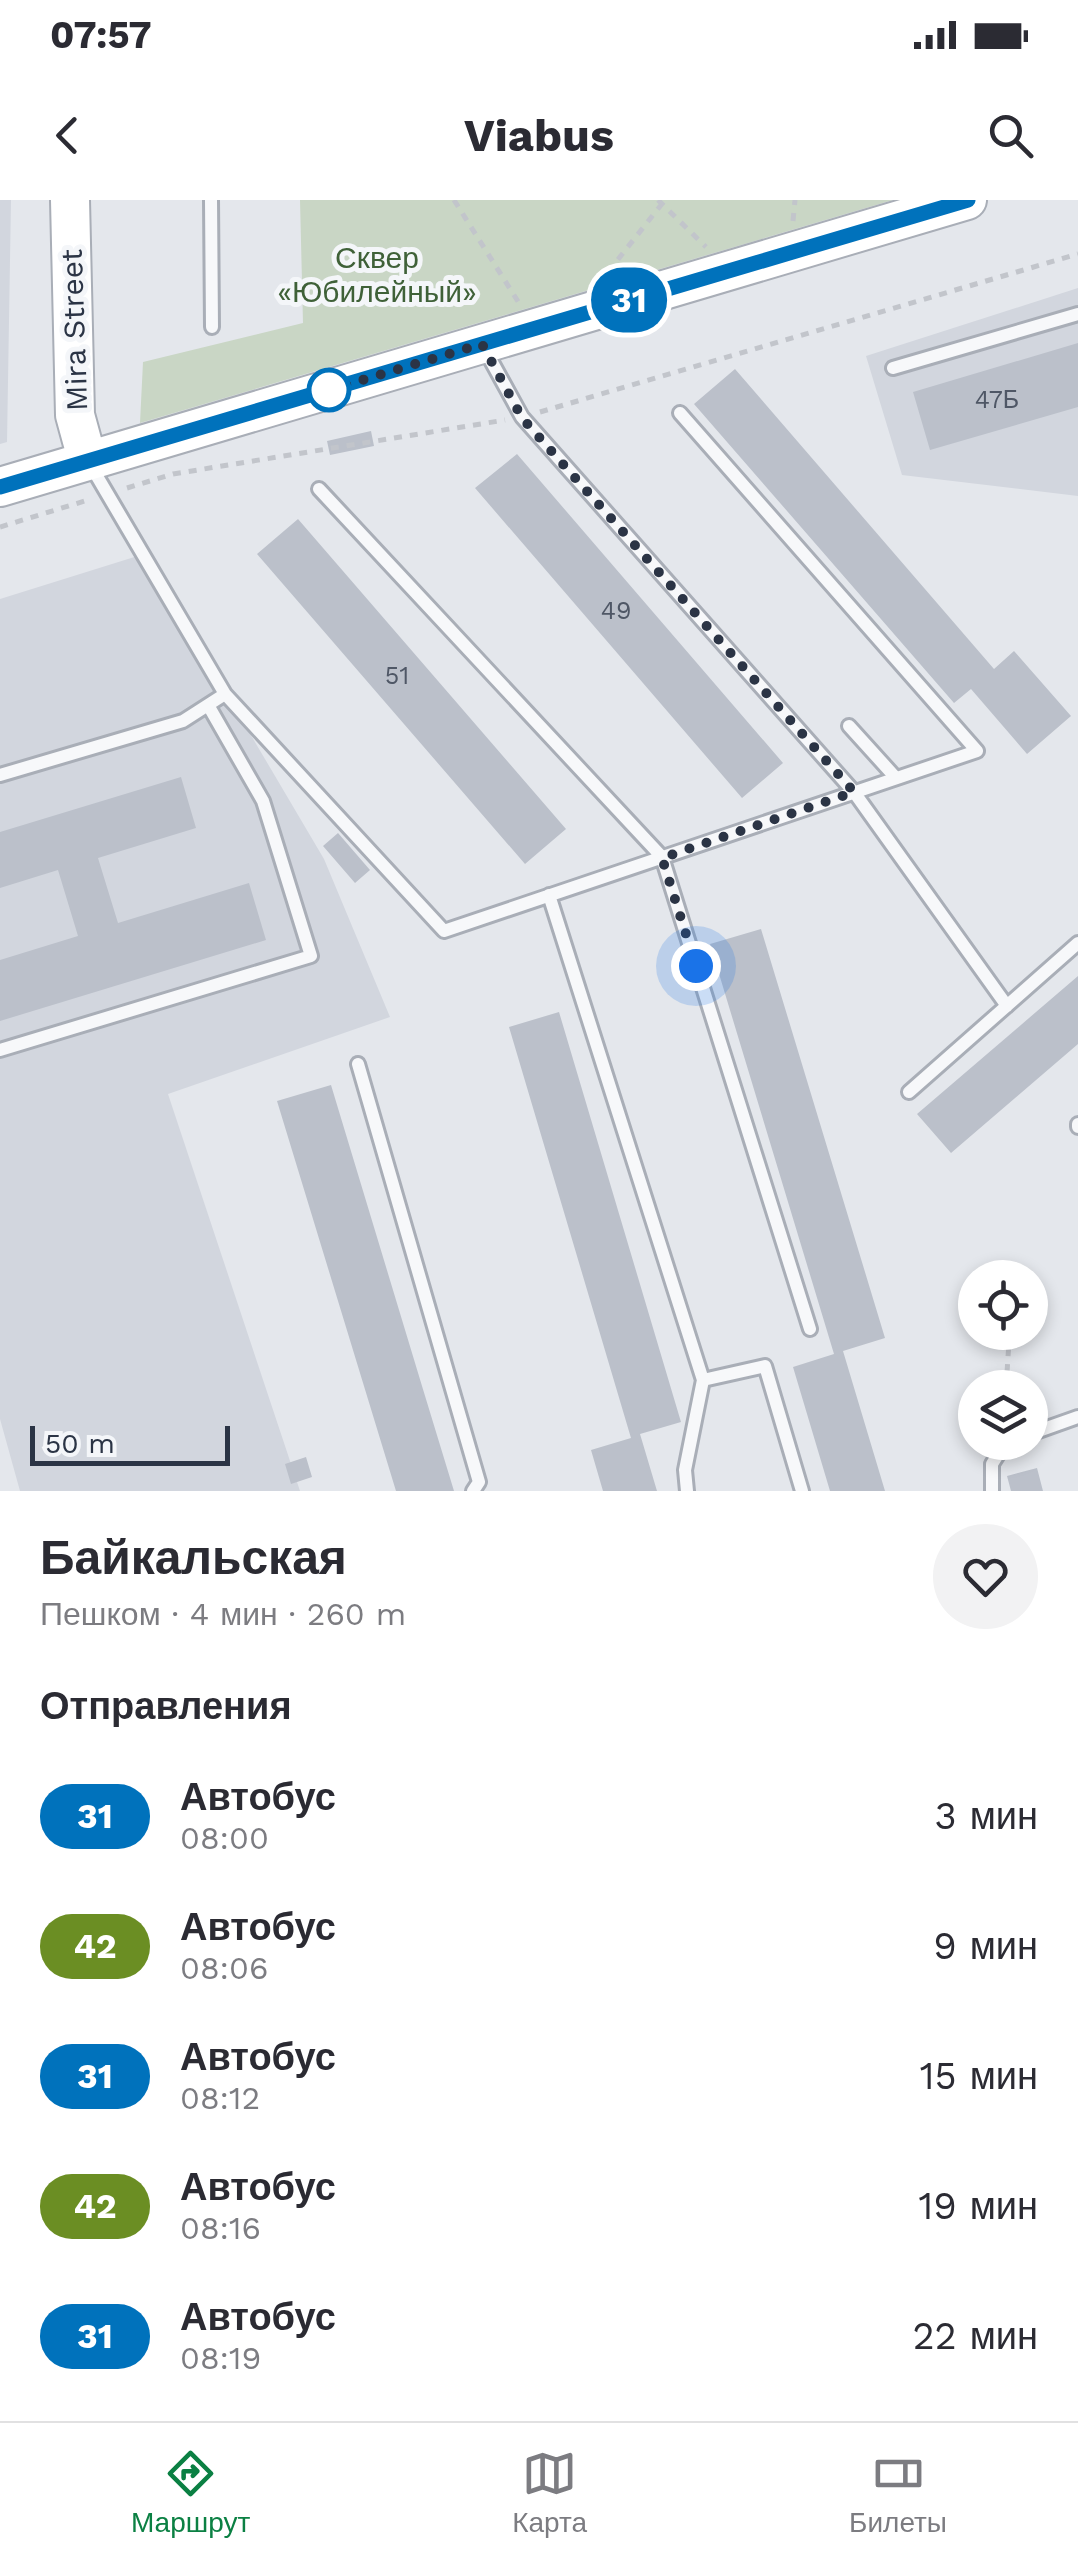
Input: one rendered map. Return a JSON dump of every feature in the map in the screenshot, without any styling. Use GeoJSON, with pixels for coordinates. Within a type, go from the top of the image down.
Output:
{"type":"FeatureCollection","features":[{"type":"Feature","properties":{"kind":"main road","name":"Mira Street"},"geometry":{"type":"LineString","coordinates":[[70,200],[75,415],[87,459]]}},
{"type":"Feature","properties":{"kind":"main road"},"geometry":{"type":"LineString","coordinates":[[0,487],[968,200]]}},
{"type":"Feature","properties":{"kind":"lane"},"geometry":{"type":"LineString","coordinates":[[211,200],[212,327]]}},
{"type":"Feature","properties":{"kind":"lane"},"geometry":{"type":"LineString","coordinates":[[893,368],[1078,314]]}},
{"type":"Feature","properties":{"kind":"lane"},"geometry":{"type":"LineString","coordinates":[[482,344],[522,418],[854,792],[1007,1006]]}},
{"type":"Feature","properties":{"kind":"lane"},"geometry":{"type":"LineString","coordinates":[[87,459],[225,694],[444,931],[977,751],[680,412]]}},
{"type":"Feature","properties":{"kind":"lane"},"geometry":{"type":"LineString","coordinates":[[320,489],[662,858],[810,1328]]}},
{"type":"Feature","properties":{"kind":"lane"},"geometry":{"type":"LineString","coordinates":[[0,775],[183,721],[225,694]]}},
{"type":"Feature","properties":{"kind":"lane"},"geometry":{"type":"LineString","coordinates":[[0,1050],[311,956],[262,801],[208,705]]}},
{"type":"Feature","properties":{"kind":"lane"},"geometry":{"type":"LineString","coordinates":[[849,726],[896,778]]}},
{"type":"Feature","properties":{"kind":"lane"},"geometry":{"type":"LineString","coordinates":[[549,895],[703,1380],[684,1470],[688,1491]]}},
{"type":"Feature","properties":{"kind":"lane"},"geometry":{"type":"LineString","coordinates":[[909,1092],[1078,943]]}},
{"type":"Feature","properties":{"kind":"lane"},"geometry":{"type":"LineString","coordinates":[[358,1064],[478,1482],[473,1491]]}},
{"type":"Feature","properties":{"kind":"lane"},"geometry":{"type":"LineString","coordinates":[[703,1380],[764,1366],[802,1491]]}},
{"type":"Feature","properties":{"kind":"lane"},"geometry":{"type":"LineString","coordinates":[[1048,1428],[1078,1417]]}},
{"type":"Feature","properties":{"kind":"lane"},"geometry":{"type":"LineString","coordinates":[[992,1491],[995,1460]]}},
{"type":"Feature","properties":{"kind":"path"},"geometry":{"type":"LineString","coordinates":[[454,200],[520,306]]}},
{"type":"Feature","properties":{"kind":"path"},"geometry":{"type":"LineString","coordinates":[[793,224],[795,200]]}},
{"type":"Feature","properties":{"kind":"path"},"geometry":{"type":"LineString","coordinates":[[600,283],[662,201],[708,249]]}},
{"type":"Feature","properties":{"kind":"path"},"geometry":{"type":"LineString","coordinates":[[0,527],[174,474],[522,418],[1078,254]]}},
{"type":"Feature","properties":{"kind":"shaded area"},"geometry":{"type":"Polygon","coordinates":[[[0,200],[11,200],[7,442],[0,444],[0,200]]]}},
{"type":"Feature","properties":{"kind":"shaded area"},"geometry":{"type":"Polygon","coordinates":[[[1078,288],[1078,496],[902,475],[866,356],[1078,288]]]}},
{"type":"Feature","properties":{"kind":"shaded area"},"geometry":{"type":"Polygon","coordinates":[[[144,554],[324,859],[390,1017],[168,1094],[300,1491],[20,1491],[0,1419],[0,599],[144,554]]]}},
{"type":"Feature","properties":{"kind":"green space","name":"Сквер «Юбилейный»"},"geometry":{"type":"Polygon","coordinates":[[[300,200],[893,200],[140,423],[143,362],[303,323],[300,200]]]}},
{"type":"Feature","properties":{"kind":"building"},"geometry":{"type":"Polygon","coordinates":[[[1078,343],[1078,407],[930,450],[913,392],[1078,343]]]}},
{"type":"Feature","properties":{"kind":"building"},"geometry":{"type":"Polygon","coordinates":[[[735,369],[994,669],[1014,651],[1071,716],[1027,754],[971,689],[954,703],[694,404],[735,369]]]}},
{"type":"Feature","properties":{"kind":"building"},"geometry":{"type":"Polygon","coordinates":[[[371,431],[374,446],[330,455],[327,441],[371,431]]]}},
{"type":"Feature","properties":{"kind":"building"},"geometry":{"type":"Polygon","coordinates":[[[517,454],[783,763],[742,798],[475,488],[517,454]]]}},
{"type":"Feature","properties":{"kind":"building"},"geometry":{"type":"Polygon","coordinates":[[[298,519],[566,829],[525,864],[257,554],[298,519]]]}},
{"type":"Feature","properties":{"kind":"building"},"geometry":{"type":"Polygon","coordinates":[[[181,777],[196,828],[98,858],[118,923],[249,883],[266,940],[0,1021],[0,960],[78,936],[58,870],[0,888],[0,832],[181,777]]]}},
{"type":"Feature","properties":{"kind":"building"},"geometry":{"type":"Polygon","coordinates":[[[338,833],[370,870],[355,883],[323,846],[338,833]]]}},
{"type":"Feature","properties":{"kind":"building"},"geometry":{"type":"Polygon","coordinates":[[[761,929],[885,1338],[843,1351],[885,1491],[830,1491],[793,1367],[834,1354],[710,944],[761,929]]]}},
{"type":"Feature","properties":{"kind":"building"},"geometry":{"type":"Polygon","coordinates":[[[1078,976],[1078,1044],[951,1153],[917,1114],[1078,976]]]}},
{"type":"Feature","properties":{"kind":"building"},"geometry":{"type":"Polygon","coordinates":[[[559,1012],[681,1422],[640,1434],[657,1491],[603,1491],[591,1450],[631,1438],[509,1027],[559,1012]]]}},
{"type":"Feature","properties":{"kind":"building"},"geometry":{"type":"Polygon","coordinates":[[[331,1085],[454,1491],[396,1491],[277,1101],[331,1085]]]}},
{"type":"Feature","properties":{"kind":"building"},"geometry":{"type":"Polygon","coordinates":[[[306,1457],[312,1477],[291,1484],[285,1464],[306,1457]]]}},
{"type":"Feature","properties":{"kind":"building"},"geometry":{"type":"Polygon","coordinates":[[[1037,1468],[1043,1491],[1011,1491],[1007,1476],[1037,1468]]]}},
{"type":"Feature","properties":{"kind":"bus line","name":"31"},"geometry":{"type":"LineString","coordinates":[[0,487],[968,200]]}},
{"type":"Feature","properties":{"kind":"route"},"geometry":{"type":"LineString","coordinates":[[329,390],[482,344],[522,418],[854,792],[662,858],[696,966]]}}]}
